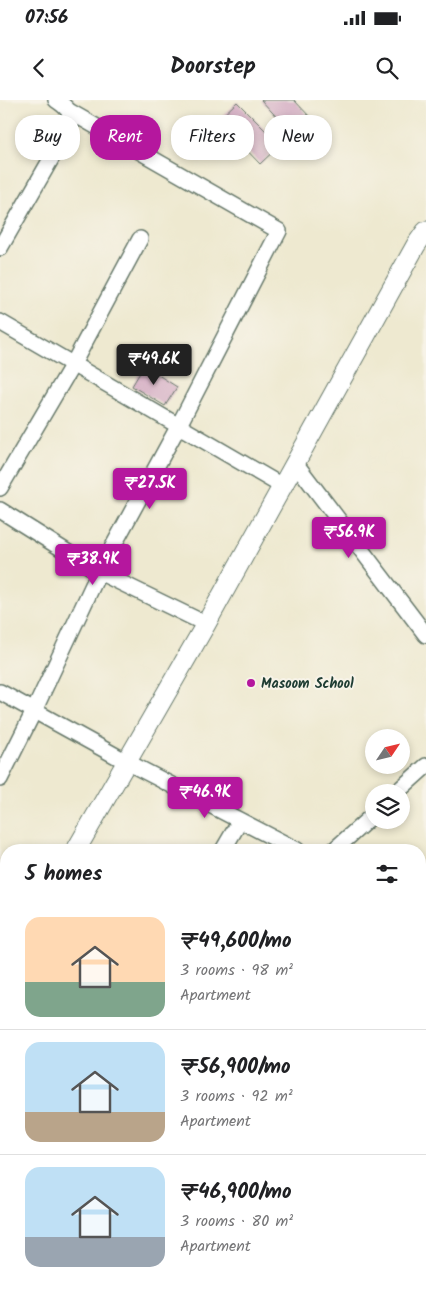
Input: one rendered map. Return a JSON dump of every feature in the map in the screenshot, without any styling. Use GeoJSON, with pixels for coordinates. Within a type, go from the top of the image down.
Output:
{"type":"FeatureCollection","features":[{"type":"Feature","properties":{"kind":"street"},"geometry":{"type":"LineString","coordinates":[[0,779],[99,572],[178,427],[279,231],[69,111],[56,100]]}},
{"type":"Feature","properties":{"kind":"street"},"geometry":{"type":"LineString","coordinates":[[0,248],[67,132],[72,118],[69,111]]}},
{"type":"Feature","properties":{"kind":"street"},"geometry":{"type":"LineString","coordinates":[[79,844],[206,624],[416,245],[426,231]]}},
{"type":"Feature","properties":{"kind":"street"},"geometry":{"type":"LineString","coordinates":[[0,488],[73,364],[140,239]]}},
{"type":"Feature","properties":{"kind":"street"},"geometry":{"type":"LineString","coordinates":[[0,322],[282,486]]}},
{"type":"Feature","properties":{"kind":"street"},"geometry":{"type":"LineString","coordinates":[[296,464],[426,635]]}},
{"type":"Feature","properties":{"kind":"street"},"geometry":{"type":"LineString","coordinates":[[0,510],[99,572],[206,624]]}},
{"type":"Feature","properties":{"kind":"street"},"geometry":{"type":"LineString","coordinates":[[0,692],[127,762],[285,844]]}},
{"type":"Feature","properties":{"kind":"street"},"geometry":{"type":"LineString","coordinates":[[406,784],[426,766]]}},
{"type":"Feature","properties":{"kind":"street"},"geometry":{"type":"LineString","coordinates":[[227,844],[240,821]]}},
{"type":"Feature","properties":{"kind":"street"},"geometry":{"type":"LineString","coordinates":[[341,844],[365,822]]}},
{"type":"Feature","properties":{"kind":"building"},"geometry":{"type":"Polygon","coordinates":[[[261,100],[294,100],[308,115],[275,115],[261,100]]]}},
{"type":"Feature","properties":{"kind":"building"},"geometry":{"type":"Polygon","coordinates":[[[237,102],[250,115],[223,115],[237,102]]]}},
{"type":"Feature","properties":{"kind":"building"},"geometry":{"type":"Polygon","coordinates":[[[254,119],[264,129],[264,160],[260,164],[254,158],[254,119]]]}},
{"type":"Feature","properties":{"kind":"building"},"geometry":{"type":"Polygon","coordinates":[[[144,366],[177,387],[165,406],[132,386],[144,366]]]}},
{"type":"Feature","properties":{"kind":"place","name":"Masoom School"},"geometry":{"type":"Point","coordinates":[251,683]}}]}
